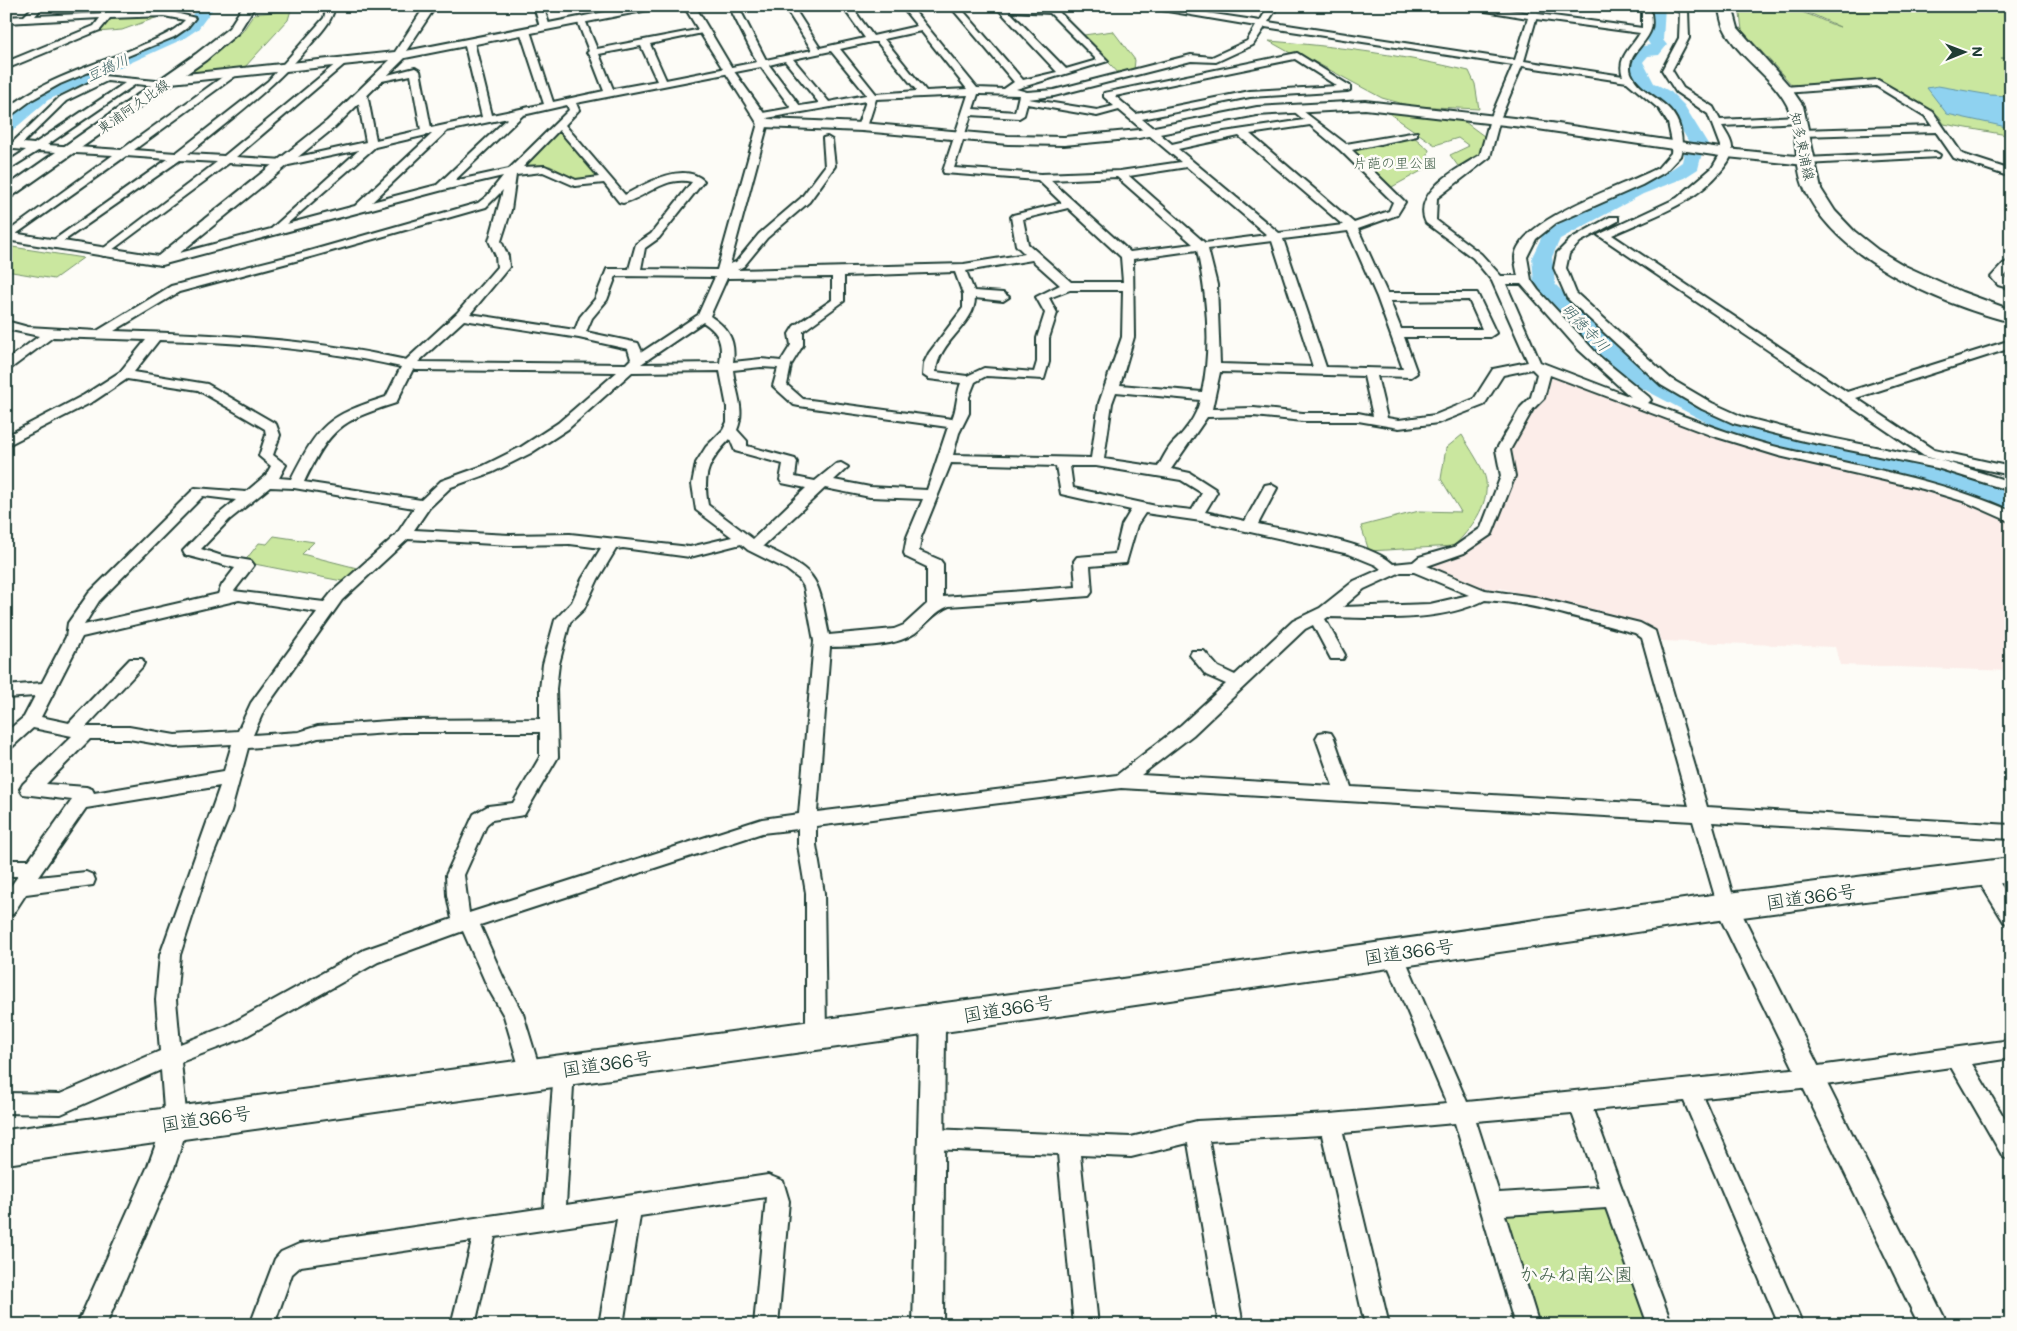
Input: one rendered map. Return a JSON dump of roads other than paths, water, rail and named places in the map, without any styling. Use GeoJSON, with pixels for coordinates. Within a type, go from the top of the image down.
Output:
{"type":"FeatureCollection","features":[{"type":"Feature","properties":{"kind":"highway","name":"国道366号"},"geometry":{"type":"LineString","coordinates":[[6,1147],[531,1073],[932,1020],[1727,907],[1997,872]]}},
{"type":"Feature","properties":{"kind":"main road","name":"東浦阿久比線"},"geometry":{"type":"LineString","coordinates":[[6,194],[168,81],[234,30],[249,6]]}},
{"type":"Feature","properties":{"kind":"main road","name":"知多東浦線"},"geometry":{"type":"LineString","coordinates":[[1725,6],[1729,22],[1740,40],[1785,90],[1795,106],[1812,189],[1818,201],[1846,233],[1872,253],[1922,282],[1948,294],[2011,316]]}},
{"type":"Feature","properties":{"kind":"street"},"geometry":{"type":"LineString","coordinates":[[27,19],[39,6]]}},
{"type":"Feature","properties":{"kind":"street"},"geometry":{"type":"LineString","coordinates":[[55,244],[177,156],[288,66],[328,18],[331,6]]}},
{"type":"Feature","properties":{"kind":"street"},"geometry":{"type":"LineString","coordinates":[[401,55],[400,50],[431,6]]}},
{"type":"Feature","properties":{"kind":"street"},"geometry":{"type":"LineString","coordinates":[[538,6],[545,27]]}},
{"type":"Feature","properties":{"kind":"street"},"geometry":{"type":"LineString","coordinates":[[653,6],[633,8],[401,55],[288,66],[168,81],[134,81],[106,78],[63,99],[14,146],[284,162],[443,130],[610,93],[728,71],[922,28]]}},
{"type":"Feature","properties":{"kind":"street"},"geometry":{"type":"LineString","coordinates":[[689,6],[728,71],[762,119]]}},
{"type":"Feature","properties":{"kind":"street"},"geometry":{"type":"LineString","coordinates":[[733,6],[762,62],[798,110]]}},
{"type":"Feature","properties":{"kind":"street"},"geometry":{"type":"LineString","coordinates":[[788,6],[817,50]]}},
{"type":"Feature","properties":{"kind":"street"},"geometry":{"type":"LineString","coordinates":[[846,6],[871,39],[880,40],[924,94]]}},
{"type":"Feature","properties":{"kind":"street"},"geometry":{"type":"LineString","coordinates":[[904,6],[974,91]]}},
{"type":"Feature","properties":{"kind":"street"},"geometry":{"type":"LineString","coordinates":[[954,6],[1021,84]]}},
{"type":"Feature","properties":{"kind":"street"},"geometry":{"type":"LineString","coordinates":[[982,6],[1053,11],[1103,61],[1064,74],[1021,84],[1005,92]]}},
{"type":"Feature","properties":{"kind":"street"},"geometry":{"type":"LineString","coordinates":[[1142,6],[1631,80]]}},
{"type":"Feature","properties":{"kind":"street"},"geometry":{"type":"LineString","coordinates":[[1024,98],[1191,58],[1213,60],[1250,43],[1274,6]]}},
{"type":"Feature","properties":{"kind":"street"},"geometry":{"type":"LineString","coordinates":[[1460,6],[1646,32]]}},
{"type":"Feature","properties":{"kind":"street"},"geometry":{"type":"LineString","coordinates":[[1416,567],[1424,561],[1459,550],[1487,531],[1500,502],[1508,476],[1503,450],[1528,408],[1537,398],[1544,374],[1535,364],[1498,280],[1477,256],[1430,221],[1432,198],[1469,166],[1485,156],[1495,120],[1518,64],[1536,6]]}},
{"type":"Feature","properties":{"kind":"street"},"geometry":{"type":"LineString","coordinates":[[1646,6],[1646,32],[1627,56],[1626,72],[1631,80],[1669,113],[1675,122],[1678,145],[1675,157],[1653,174],[1581,205],[1537,232],[1524,248],[1520,263],[1525,280],[1567,330],[1629,390],[1670,416]]}},
{"type":"Feature","properties":{"kind":"street"},"geometry":{"type":"LineString","coordinates":[[1677,6],[1676,8],[1684,10],[1684,38],[1667,70],[1672,81],[1687,96],[1712,110],[1716,118],[1715,123],[1726,145],[1727,152],[1722,164],[1682,200],[1604,235],[1929,453],[2011,471]]}},
{"type":"Feature","properties":{"kind":"street"},"geometry":{"type":"LineString","coordinates":[[1002,8],[1064,74]]}},
{"type":"Feature","properties":{"kind":"street"},"geometry":{"type":"LineString","coordinates":[[6,66],[53,44],[97,28],[109,11]]}},
{"type":"Feature","properties":{"kind":"street"},"geometry":{"type":"LineString","coordinates":[[6,20],[109,11],[164,13],[191,18],[189,24],[156,42],[38,92],[18,104],[6,116]]}},
{"type":"Feature","properties":{"kind":"street"},"geometry":{"type":"LineString","coordinates":[[580,20],[610,93]]}},
{"type":"Feature","properties":{"kind":"street"},"geometry":{"type":"LineString","coordinates":[[592,52],[704,30]]}},
{"type":"Feature","properties":{"kind":"street"},"geometry":{"type":"LineString","coordinates":[[525,31],[550,107]]}},
{"type":"Feature","properties":{"kind":"street"},"geometry":{"type":"LineString","coordinates":[[469,42],[488,120]]}},
{"type":"Feature","properties":{"kind":"street"},"geometry":{"type":"LineString","coordinates":[[644,42],[663,84]]}},
{"type":"Feature","properties":{"kind":"street"},"geometry":{"type":"LineString","coordinates":[[833,47],[871,94],[862,127]]}},
{"type":"Feature","properties":{"kind":"street"},"geometry":{"type":"LineString","coordinates":[[161,261],[331,124],[401,55]]}},
{"type":"Feature","properties":{"kind":"street"},"geometry":{"type":"LineString","coordinates":[[1134,118],[1250,94],[1347,88],[1297,56],[1107,94],[1134,118],[1277,237],[1321,372]]}},
{"type":"Feature","properties":{"kind":"street"},"geometry":{"type":"LineString","coordinates":[[786,57],[827,106]]}},
{"type":"Feature","properties":{"kind":"street"},"geometry":{"type":"LineString","coordinates":[[104,253],[226,160],[343,61]]}},
{"type":"Feature","properties":{"kind":"street"},"geometry":{"type":"LineString","coordinates":[[377,78],[415,71],[427,133]]}},
{"type":"Feature","properties":{"kind":"street"},"geometry":{"type":"LineString","coordinates":[[8,236],[126,153],[235,72]]}},
{"type":"Feature","properties":{"kind":"street"},"geometry":{"type":"LineString","coordinates":[[6,168],[134,81]]}},
{"type":"Feature","properties":{"kind":"street"},"geometry":{"type":"LineString","coordinates":[[1785,90],[1878,83],[1929,114],[1958,156],[2011,174]]}},
{"type":"Feature","properties":{"kind":"street"},"geometry":{"type":"LineString","coordinates":[[974,91],[948,171],[1041,177],[1120,174],[1189,164]]}},
{"type":"Feature","properties":{"kind":"street"},"geometry":{"type":"LineString","coordinates":[[762,119],[798,110],[871,98],[974,91],[1022,92],[1024,98],[1019,114],[968,112]]}},
{"type":"Feature","properties":{"kind":"street"},"geometry":{"type":"LineString","coordinates":[[362,94],[372,144]]}},
{"type":"Feature","properties":{"kind":"street"},"geometry":{"type":"LineString","coordinates":[[1024,98],[1097,113],[1121,107]]}},
{"type":"Feature","properties":{"kind":"street"},"geometry":{"type":"LineString","coordinates":[[100,334],[174,289],[310,254],[482,205],[491,198],[513,171],[574,110],[570,102]]}},
{"type":"Feature","properties":{"kind":"street"},"geometry":{"type":"LineString","coordinates":[[762,119],[1008,140],[1064,141],[1152,132],[1257,112],[1295,108],[1365,106],[1495,120],[1805,161],[1935,155]]}},
{"type":"Feature","properties":{"kind":"street"},"geometry":{"type":"LineString","coordinates":[[1127,256],[1352,227],[1394,213],[1400,202],[1344,148],[1295,108]]}},
{"type":"Feature","properties":{"kind":"street"},"geometry":{"type":"LineString","coordinates":[[441,187],[519,113]]}},
{"type":"Feature","properties":{"kind":"street"},"geometry":{"type":"LineString","coordinates":[[91,1325],[161,1168],[176,1122],[166,1000],[170,955],[199,868],[222,811],[242,740],[257,707],[329,608],[351,582],[404,534],[424,505],[446,484],[488,469],[526,450],[564,426],[634,364],[703,317],[718,287],[762,119]]}},
{"type":"Feature","properties":{"kind":"street"},"geometry":{"type":"LineString","coordinates":[[1170,148],[1241,132],[1313,122]]}},
{"type":"Feature","properties":{"kind":"street"},"geometry":{"type":"LineString","coordinates":[[1715,123],[1938,129]]}},
{"type":"Feature","properties":{"kind":"street"},"geometry":{"type":"LineString","coordinates":[[560,126],[623,200],[663,179],[687,176],[700,181],[655,236],[640,246],[634,273]]}},
{"type":"Feature","properties":{"kind":"street"},"geometry":{"type":"LineString","coordinates":[[357,210],[443,130]]}},
{"type":"Feature","properties":{"kind":"street"},"geometry":{"type":"LineString","coordinates":[[1214,368],[1370,374],[1411,373],[1383,297],[1352,227],[1241,132]]}},
{"type":"Feature","properties":{"kind":"street"},"geometry":{"type":"LineString","coordinates":[[1344,148],[1413,134]]}},
{"type":"Feature","properties":{"kind":"street"},"geometry":{"type":"LineString","coordinates":[[720,274],[740,264],[763,236],[805,200],[830,166],[827,140]]}},
{"type":"Feature","properties":{"kind":"street"},"geometry":{"type":"LineString","coordinates":[[272,231],[372,144]]}},
{"type":"Feature","properties":{"kind":"street"},"geometry":{"type":"LineString","coordinates":[[8,236],[161,261],[441,187],[513,171],[546,169],[575,183],[607,179]]}},
{"type":"Feature","properties":{"kind":"street"},"geometry":{"type":"LineString","coordinates":[[296,484],[316,443],[324,432],[343,416],[391,400],[409,364],[461,316],[503,267],[502,256],[495,241],[504,210],[508,181],[513,171]]}},
{"type":"Feature","properties":{"kind":"street"},"geometry":{"type":"LineString","coordinates":[[497,190],[500,179],[499,174]]}},
{"type":"Feature","properties":{"kind":"street"},"geometry":{"type":"LineString","coordinates":[[1120,174],[1202,246],[1211,286],[1214,368],[1209,397],[1204,413],[1199,417],[1184,444],[1178,446],[1163,471]]}},
{"type":"Feature","properties":{"kind":"street"},"geometry":{"type":"LineString","coordinates":[[1041,177],[1127,256],[1129,286],[1128,337],[1106,403],[1102,440],[1096,462]]}},
{"type":"Feature","properties":{"kind":"street"},"geometry":{"type":"LineString","coordinates":[[1706,180],[1624,214],[1576,240],[1563,253],[1560,268],[1571,295],[1666,382],[1707,406],[1747,422],[1800,436],[1940,464],[2011,487]]}},
{"type":"Feature","properties":{"kind":"street"},"geometry":{"type":"LineString","coordinates":[[1068,286],[1022,245],[1017,216],[1070,204]]}},
{"type":"Feature","properties":{"kind":"street"},"geometry":{"type":"LineString","coordinates":[[579,334],[586,317],[601,300],[611,272],[720,274],[838,273],[960,268],[1034,256]]}},
{"type":"Feature","properties":{"kind":"street"},"geometry":{"type":"LineString","coordinates":[[2007,266],[1997,277],[2002,282],[2011,285]]}},
{"type":"Feature","properties":{"kind":"street"},"geometry":{"type":"LineString","coordinates":[[960,268],[969,294],[968,309],[935,353],[930,363],[929,375],[969,380],[984,372],[1039,376],[1043,362],[1043,338],[1051,313],[1042,296],[1068,286],[1129,286]]}},
{"type":"Feature","properties":{"kind":"street"},"geometry":{"type":"LineString","coordinates":[[838,273],[838,301],[798,329],[795,334],[797,345],[785,365],[780,386],[799,402],[956,424]]}},
{"type":"Feature","properties":{"kind":"street"},"geometry":{"type":"LineString","coordinates":[[1498,280],[1525,280]]}},
{"type":"Feature","properties":{"kind":"street"},"geometry":{"type":"LineString","coordinates":[[969,294],[1003,297]]}},
{"type":"Feature","properties":{"kind":"street"},"geometry":{"type":"LineString","coordinates":[[1383,297],[1473,296],[1490,333],[1397,333]]}},
{"type":"Feature","properties":{"kind":"street"},"geometry":{"type":"LineString","coordinates":[[461,316],[579,334],[634,346],[634,364]]}},
{"type":"Feature","properties":{"kind":"street"},"geometry":{"type":"LineString","coordinates":[[703,317],[715,325],[724,336],[729,355],[726,367],[733,396],[734,414],[730,430],[702,462],[698,489],[701,507],[717,517],[748,543],[791,565],[804,575],[816,599],[822,641],[807,820],[807,845],[815,894],[816,1034]]}},
{"type":"Feature","properties":{"kind":"street"},"geometry":{"type":"LineString","coordinates":[[6,325],[27,331],[50,333],[221,338],[367,355],[409,364],[634,364],[726,367],[761,363],[785,365]]}},
{"type":"Feature","properties":{"kind":"street"},"geometry":{"type":"LineString","coordinates":[[6,368],[50,333]]}},
{"type":"Feature","properties":{"kind":"street"},"geometry":{"type":"LineString","coordinates":[[6,442],[89,398],[125,376],[156,335]]}},
{"type":"Feature","properties":{"kind":"street"},"geometry":{"type":"LineString","coordinates":[[1845,397],[2011,344]]}},
{"type":"Feature","properties":{"kind":"street"},"geometry":{"type":"LineString","coordinates":[[1204,413],[1358,417],[1399,424],[1438,419],[1450,412],[1479,402],[1498,372],[1535,364],[1670,416],[1780,452],[1926,484],[1971,499],[2011,517]]}},
{"type":"Feature","properties":{"kind":"street"},"geometry":{"type":"LineString","coordinates":[[1370,374],[1382,420]]}},
{"type":"Feature","properties":{"kind":"street"},"geometry":{"type":"LineString","coordinates":[[125,376],[202,387],[271,427],[273,435],[266,456],[279,465],[272,478],[190,551],[220,561],[246,565],[227,589],[225,598]]}},
{"type":"Feature","properties":{"kind":"street"},"geometry":{"type":"LineString","coordinates":[[935,604],[935,564],[911,553],[930,495],[941,473],[956,424],[962,413],[962,397],[969,380]]}},
{"type":"Feature","properties":{"kind":"street"},"geometry":{"type":"LineString","coordinates":[[1112,388],[1209,397]]}},
{"type":"Feature","properties":{"kind":"street"},"geometry":{"type":"LineString","coordinates":[[730,430],[740,441],[740,448],[790,462],[787,480],[870,492],[930,495]]}},
{"type":"Feature","properties":{"kind":"street"},"geometry":{"type":"LineString","coordinates":[[944,459],[1096,462],[1163,471],[1185,476],[1210,492],[1196,516]]}},
{"type":"Feature","properties":{"kind":"street"},"geometry":{"type":"LineString","coordinates":[[1063,461],[1066,491],[1143,508],[1196,516],[1354,550],[1381,561],[1390,570]]}},
{"type":"Feature","properties":{"kind":"street"},"geometry":{"type":"LineString","coordinates":[[404,534],[510,540],[570,540],[611,545],[623,543],[690,552],[748,543],[841,467]]}},
{"type":"Feature","properties":{"kind":"street"},"geometry":{"type":"LineString","coordinates":[[266,482],[296,484],[304,487],[424,505]]}},
{"type":"Feature","properties":{"kind":"street"},"geometry":{"type":"LineString","coordinates":[[1249,528],[1270,488]]}},
{"type":"Feature","properties":{"kind":"street"},"geometry":{"type":"LineString","coordinates":[[6,742],[30,721],[74,633],[76,623],[94,597],[200,491],[248,498]]}},
{"type":"Feature","properties":{"kind":"street"},"geometry":{"type":"LineString","coordinates":[[822,641],[844,641],[905,631],[935,604],[961,599],[1084,592],[1082,562],[1121,559],[1128,526],[1132,517],[1143,508]]}},
{"type":"Feature","properties":{"kind":"street"},"geometry":{"type":"LineString","coordinates":[[531,1073],[513,1014],[465,923],[456,895],[455,875],[480,819],[488,813],[518,810],[549,757],[548,689],[551,664],[563,620],[578,605],[590,579],[611,545]]}},
{"type":"Feature","properties":{"kind":"street"},"geometry":{"type":"LineString","coordinates":[[1121,782],[1188,730],[1236,682],[1260,664],[1289,633],[1321,614],[1359,585],[1399,567],[1416,567],[1483,595],[1504,596],[1534,602],[1640,629],[1649,635],[1699,815],[1727,907],[1934,1325]]}},
{"type":"Feature","properties":{"kind":"street"},"geometry":{"type":"LineString","coordinates":[[1321,614],[1448,606],[1472,602],[1483,595]]}},
{"type":"Feature","properties":{"kind":"street"},"geometry":{"type":"LineString","coordinates":[[74,633],[225,598],[249,596],[329,608]]}},
{"type":"Feature","properties":{"kind":"street"},"geometry":{"type":"LineString","coordinates":[[1321,614],[1338,655]]}},
{"type":"Feature","properties":{"kind":"street"},"geometry":{"type":"LineString","coordinates":[[1198,655],[1212,671],[1236,682]]}},
{"type":"Feature","properties":{"kind":"street"},"geometry":{"type":"LineString","coordinates":[[6,908],[86,794],[29,789],[136,663]]}},
{"type":"Feature","properties":{"kind":"street"},"geometry":{"type":"LineString","coordinates":[[6,692],[46,688]]}},
{"type":"Feature","properties":{"kind":"street"},"geometry":{"type":"LineString","coordinates":[[30,721],[79,731],[129,733],[175,742],[299,738],[318,732],[402,726],[509,728],[549,725]]}},
{"type":"Feature","properties":{"kind":"street"},"geometry":{"type":"LineString","coordinates":[[1325,738],[1344,794]]}},
{"type":"Feature","properties":{"kind":"street"},"geometry":{"type":"LineString","coordinates":[[82,802],[231,777]]}},
{"type":"Feature","properties":{"kind":"street"},"geometry":{"type":"LineString","coordinates":[[6,1103],[61,1104],[172,1056],[234,1033],[371,956],[465,923],[762,826],[1121,782],[2011,832]]}},
{"type":"Feature","properties":{"kind":"street"},"geometry":{"type":"LineString","coordinates":[[6,868],[34,868]]}},
{"type":"Feature","properties":{"kind":"street"},"geometry":{"type":"LineString","coordinates":[[1997,872],[2011,916]]}},
{"type":"Feature","properties":{"kind":"street"},"geometry":{"type":"LineString","coordinates":[[21,887],[86,880]]}},
{"type":"Feature","properties":{"kind":"street"},"geometry":{"type":"LineString","coordinates":[[1392,954],[1468,1128],[1527,1325]]}},
{"type":"Feature","properties":{"kind":"street"},"geometry":{"type":"LineString","coordinates":[[928,1325],[932,1020]]}},
{"type":"Feature","properties":{"kind":"street"},"geometry":{"type":"LineString","coordinates":[[931,1139],[1131,1147],[1198,1131],[1330,1124],[1690,1091],[1812,1077],[2011,1049]]}},
{"type":"Feature","properties":{"kind":"street"},"geometry":{"type":"LineString","coordinates":[[1957,1057],[2011,1150]]}},
{"type":"Feature","properties":{"kind":"street"},"geometry":{"type":"LineString","coordinates":[[554,1218],[564,1069]]}},
{"type":"Feature","properties":{"kind":"street"},"geometry":{"type":"LineString","coordinates":[[1690,1091],[1791,1325]]}},
{"type":"Feature","properties":{"kind":"street"},"geometry":{"type":"LineString","coordinates":[[1579,1102],[1660,1325]]}},
{"type":"Feature","properties":{"kind":"street"},"geometry":{"type":"LineString","coordinates":[[1330,1124],[1377,1325]]}},
{"type":"Feature","properties":{"kind":"street"},"geometry":{"type":"LineString","coordinates":[[1198,1131],[1231,1325]]}},
{"type":"Feature","properties":{"kind":"street"},"geometry":{"type":"LineString","coordinates":[[1068,1144],[1086,1325]]}},
{"type":"Feature","properties":{"kind":"street"},"geometry":{"type":"LineString","coordinates":[[262,1325],[282,1267],[294,1257],[768,1186],[775,1189],[778,1201],[766,1325]]}},
{"type":"Feature","properties":{"kind":"street"},"geometry":{"type":"LineString","coordinates":[[1491,1205],[1614,1197]]}},
{"type":"Feature","properties":{"kind":"street"},"geometry":{"type":"LineString","coordinates":[[611,1325],[630,1207]]}},
{"type":"Feature","properties":{"kind":"street"},"geometry":{"type":"LineString","coordinates":[[463,1325],[486,1229]]}},
{"type":"Feature","properties":{"kind":"water"},"geometry":{"type":"Polygon","coordinates":[[[122,6],[186,6],[178,11],[121,14],[117,12],[122,6]]]}},
{"type":"Feature","properties":{"kind":"water"},"geometry":{"type":"Polygon","coordinates":[[[1938,86],[1990,95],[2011,96],[2011,128],[1947,114],[1927,88],[1938,86]]]}},
{"type":"Feature","properties":{"kind":"waterway","name":"豆搗川"},"geometry":{"type":"LineString","coordinates":[[6,127],[42,96],[177,36],[192,26],[207,6]]}},
{"type":"Feature","properties":{"kind":"waterway","name":"明徳寺川"},"geometry":{"type":"LineString","coordinates":[[1657,6],[1655,40],[1659,45],[1653,51],[1643,51],[1634,62],[1647,86],[1665,96],[1678,109],[1699,144],[1693,153],[1691,165],[1677,174],[1636,190],[1551,236],[1542,257],[1545,285],[1610,353],[1640,378],[1680,401],[1729,425],[1774,442],[1929,474],[1987,493],[2011,505]]}},
{"type":"Feature","properties":{"kind":"park label","name":"片葩の里公園"},"geometry":{"type":"Point","coordinates":[1395,162]}},
{"type":"Feature","properties":{"kind":"park label","name":"かみね南公園"},"geometry":{"type":"Point","coordinates":[1576,1273]}}]}
